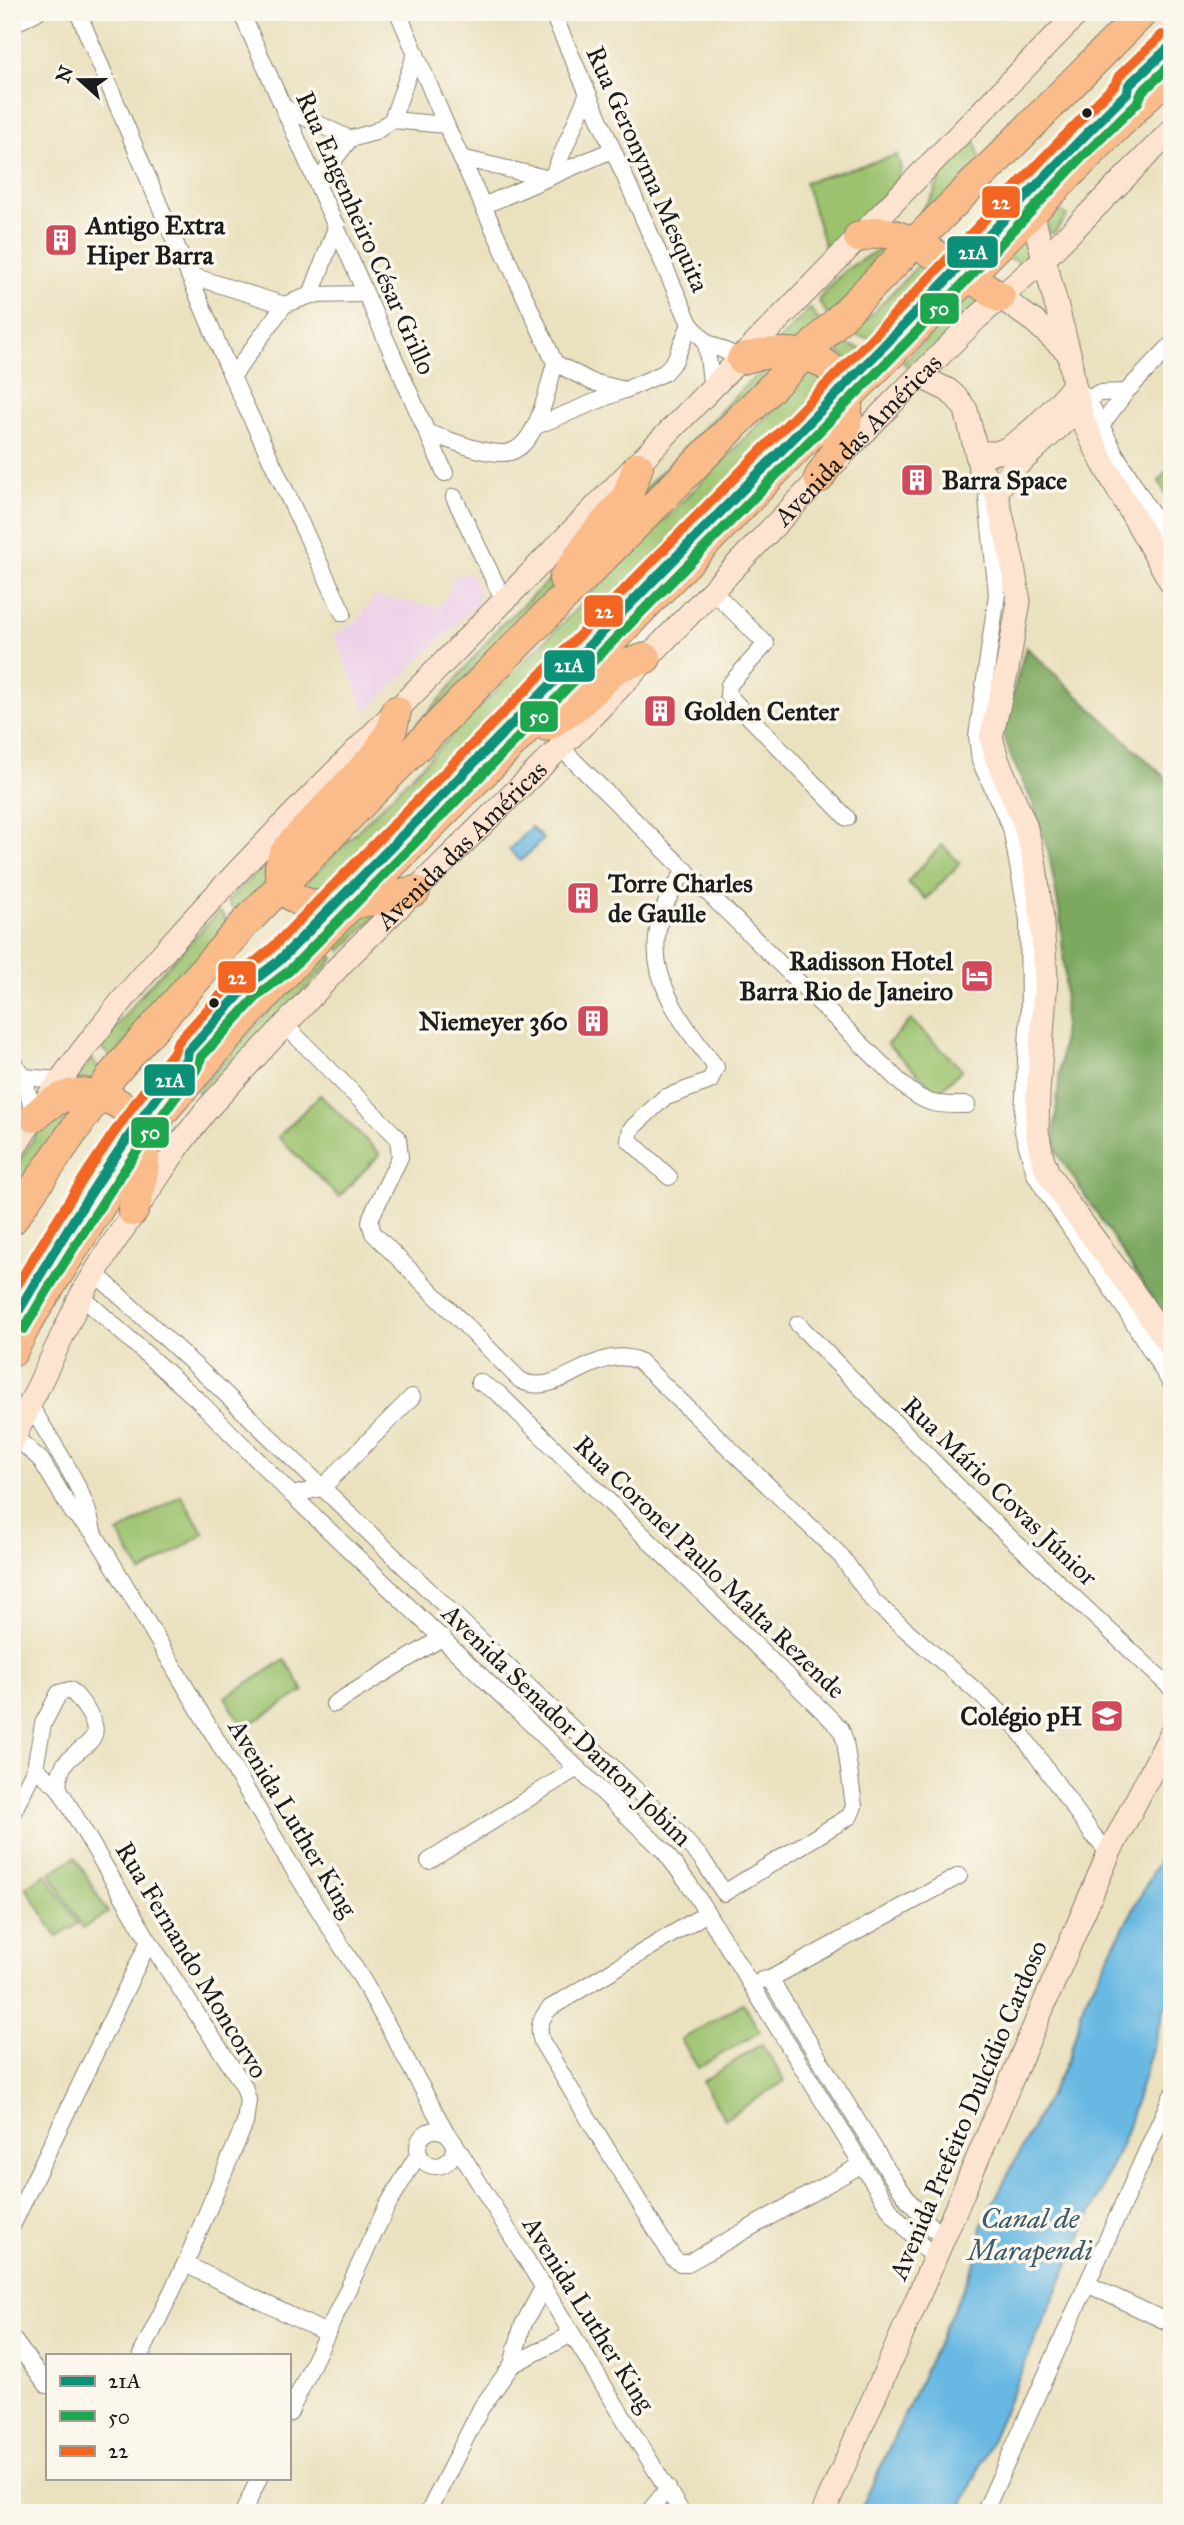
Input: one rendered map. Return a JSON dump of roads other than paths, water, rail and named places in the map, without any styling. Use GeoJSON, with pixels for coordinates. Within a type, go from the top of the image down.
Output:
{"type":"FeatureCollection","features":[{"type":"Feature","properties":{"kind":"highway"},"geometry":{"type":"LineString","coordinates":[[12,1220],[113,1074],[245,923],[1143,12]]}},
{"type":"Feature","properties":{"kind":"highway","name":"Avenida das Américas"},"geometry":{"type":"LineString","coordinates":[[12,1352],[27,1323],[141,1141],[164,1110],[232,1032],[353,903],[1172,72]]}},
{"type":"Feature","properties":{"kind":"highway"},"geometry":{"type":"LineString","coordinates":[[859,237],[883,232],[915,244],[1000,297]]}},
{"type":"Feature","properties":{"kind":"highway"},"geometry":{"type":"LineString","coordinates":[[742,359],[759,354],[781,353],[824,362],[831,367],[843,386],[846,427],[820,478]]}},
{"type":"Feature","properties":{"kind":"highway"},"geometry":{"type":"LineString","coordinates":[[489,673],[492,662],[505,641],[559,584],[591,539],[626,499],[638,467]]}},
{"type":"Feature","properties":{"kind":"highway"},"geometry":{"type":"LineString","coordinates":[[508,748],[528,743],[547,726],[580,704],[617,667],[646,658]]}},
{"type":"Feature","properties":{"kind":"highway"},"geometry":{"type":"LineString","coordinates":[[396,711],[392,729],[377,754],[283,856],[279,871],[283,885],[291,896],[301,903],[312,905],[353,903],[415,891]]}},
{"type":"Feature","properties":{"kind":"highway"},"geometry":{"type":"LineString","coordinates":[[34,1116],[46,1104],[73,1094],[97,1096],[126,1108],[138,1125],[144,1174],[133,1211]]}},
{"type":"Feature","properties":{"kind":"highway"},"geometry":{"type":"LineString","coordinates":[[12,1201],[49,1163]]}},
{"type":"Feature","properties":{"kind":"main road"},"geometry":{"type":"LineString","coordinates":[[12,1151],[59,1080],[93,1035],[201,911],[638,467],[1079,12]]}},
{"type":"Feature","properties":{"kind":"main road","name":"Avenida das Américas"},"geometry":{"type":"LineString","coordinates":[[13,1440],[95,1273],[133,1211],[193,1125],[285,1025],[415,891],[561,747],[919,376],[1000,297],[1044,259],[1172,130]]}},
{"type":"Feature","properties":{"kind":"main road"},"geometry":{"type":"LineString","coordinates":[[1032,213],[1080,398],[1172,584]]}},
{"type":"Feature","properties":{"kind":"main road"},"geometry":{"type":"LineString","coordinates":[[1000,297],[1035,322],[1069,353]]}},
{"type":"Feature","properties":{"kind":"main road"},"geometry":{"type":"LineString","coordinates":[[919,376],[948,390],[966,410],[980,467],[996,492],[1019,602],[1007,669],[990,737],[1025,825],[1034,859],[1041,912],[1046,977],[1037,1131],[1042,1157],[1068,1204],[1172,1349]]}},
{"type":"Feature","properties":{"kind":"main road"},"geometry":{"type":"LineString","coordinates":[[977,452],[999,452],[1014,444],[1047,415],[1080,398]]}},
{"type":"Feature","properties":{"kind":"main road"},"geometry":{"type":"LineString","coordinates":[[996,492],[1011,471],[1080,398]]}},
{"type":"Feature","properties":{"kind":"main road"},"geometry":{"type":"LineString","coordinates":[[1077,1237],[1126,1282]]}},
{"type":"Feature","properties":{"kind":"main road","name":"Avenida Prefeito Dulcídio Cardoso"},"geometry":{"type":"LineString","coordinates":[[823,2513],[1109,1853],[1172,1732]]}},
{"type":"Feature","properties":{"kind":"street"},"geometry":{"type":"LineString","coordinates":[[12,24],[37,12]]}},
{"type":"Feature","properties":{"kind":"street"},"geometry":{"type":"LineString","coordinates":[[78,12],[232,377],[343,613]]}},
{"type":"Feature","properties":{"kind":"street","name":"Rua Engenheiro César Grillo"},"geometry":{"type":"LineString","coordinates":[[241,12],[445,473]]}},
{"type":"Feature","properties":{"kind":"street"},"geometry":{"type":"LineString","coordinates":[[398,12],[446,125],[555,363],[592,382],[625,390]]}},
{"type":"Feature","properties":{"kind":"street","name":"Rua Geronyma Mesquita"},"geometry":{"type":"LineString","coordinates":[[552,12],[690,324],[706,342],[742,359]]}},
{"type":"Feature","properties":{"kind":"street"},"geometry":{"type":"LineString","coordinates":[[318,181],[350,139],[375,132],[392,120],[415,53]]}},
{"type":"Feature","properties":{"kind":"street"},"geometry":{"type":"LineString","coordinates":[[550,177],[588,93]]}},
{"type":"Feature","properties":{"kind":"street"},"geometry":{"type":"LineString","coordinates":[[283,107],[350,139]]}},
{"type":"Feature","properties":{"kind":"street"},"geometry":{"type":"LineString","coordinates":[[392,120],[446,125]]}},
{"type":"Feature","properties":{"kind":"street"},"geometry":{"type":"LineString","coordinates":[[483,206],[612,150]]}},
{"type":"Feature","properties":{"kind":"street"},"geometry":{"type":"LineString","coordinates":[[461,158],[550,177]]}},
{"type":"Feature","properties":{"kind":"street"},"geometry":{"type":"LineString","coordinates":[[311,295],[337,225]]}},
{"type":"Feature","properties":{"kind":"street"},"geometry":{"type":"LineString","coordinates":[[189,275],[284,305]]}},
{"type":"Feature","properties":{"kind":"street"},"geometry":{"type":"LineString","coordinates":[[232,377],[284,305],[311,295],[365,294]]}},
{"type":"Feature","properties":{"kind":"street"},"geometry":{"type":"LineString","coordinates":[[536,426],[664,373],[675,360],[690,324]]}},
{"type":"Feature","properties":{"kind":"street"},"geometry":{"type":"LineString","coordinates":[[706,342],[712,389]]}},
{"type":"Feature","properties":{"kind":"street"},"geometry":{"type":"LineString","coordinates":[[1172,344],[1126,392],[1096,432],[1172,548]]}},
{"type":"Feature","properties":{"kind":"street"},"geometry":{"type":"LineString","coordinates":[[428,433],[493,452],[506,453],[519,448],[536,426],[555,363]]}},
{"type":"Feature","properties":{"kind":"street"},"geometry":{"type":"LineString","coordinates":[[1080,398],[1098,393],[1126,392]]}},
{"type":"Feature","properties":{"kind":"street"},"geometry":{"type":"LineString","coordinates":[[996,492],[987,498],[997,594],[977,736],[981,761],[1011,828],[1028,920],[1030,1012],[1022,1128],[1035,1174],[1125,1308],[1172,1385]]}},
{"type":"Feature","properties":{"kind":"street"},"geometry":{"type":"LineString","coordinates":[[454,497],[504,601]]}},
{"type":"Feature","properties":{"kind":"street"},"geometry":{"type":"LineString","coordinates":[[712,590],[766,644],[729,685],[728,695],[848,818]]}},
{"type":"Feature","properties":{"kind":"street"},"geometry":{"type":"LineString","coordinates":[[561,747],[918,1098],[936,1105],[967,1105]]}},
{"type":"Feature","properties":{"kind":"street"},"geometry":{"type":"LineString","coordinates":[[669,1177],[629,1140],[628,1135],[664,1098],[710,1081],[716,1067],[674,1011],[656,959],[660,918],[671,890],[686,870]]}},
{"type":"Feature","properties":{"kind":"street"},"geometry":{"type":"LineString","coordinates":[[285,1025],[398,1138],[400,1157],[371,1217],[373,1233],[528,1385],[544,1385],[612,1356],[639,1361],[835,1549],[873,1601],[1016,1725],[1093,1835],[1109,1853]]}},
{"type":"Feature","properties":{"kind":"street"},"geometry":{"type":"LineString","coordinates":[[12,1061],[24,1077],[34,1116]]}},
{"type":"Feature","properties":{"kind":"street"},"geometry":{"type":"LineString","coordinates":[[24,1077],[59,1080]]}},
{"type":"Feature","properties":{"kind":"street","name":"Avenida Senador Danton Jobim"},"geometry":{"type":"LineString","coordinates":[[95,1273],[231,1400],[661,1814],[694,1849],[724,1893]]}},
{"type":"Feature","properties":{"kind":"street","name":"Avenida Senador Danton Jobim"},"geometry":{"type":"LineString","coordinates":[[82,1296],[213,1416],[676,1865],[895,2216],[939,2249]]}},
{"type":"Feature","properties":{"kind":"street"},"geometry":{"type":"LineString","coordinates":[[112,1323],[117,1310],[128,1303]]}},
{"type":"Feature","properties":{"kind":"street","name":"Rua Mário Covas Júnior"},"geometry":{"type":"LineString","coordinates":[[799,1324],[986,1515],[1172,1689]]}},
{"type":"Feature","properties":{"kind":"street","name":"Rua Coronel Paulo Malta Rezende"},"geometry":{"type":"LineString","coordinates":[[479,1382],[498,1393],[841,1729],[854,1806],[850,1816],[724,1893]]}},
{"type":"Feature","properties":{"kind":"street"},"geometry":{"type":"LineString","coordinates":[[292,1494],[322,1488],[412,1397]]}},
{"type":"Feature","properties":{"kind":"street"},"geometry":{"type":"LineString","coordinates":[[213,1416],[231,1400]]}},
{"type":"Feature","properties":{"kind":"street","name":"Avenida Luther King"},"geometry":{"type":"LineString","coordinates":[[30,1405],[81,1496],[93,1532]]}},
{"type":"Feature","properties":{"kind":"street","name":"Avenida Luther King"},"geometry":{"type":"LineString","coordinates":[[13,1440],[41,1460],[73,1513],[93,1532],[286,1857],[365,1984],[450,2137],[682,2513]]}},
{"type":"Feature","properties":{"kind":"street"},"geometry":{"type":"LineString","coordinates":[[334,1704],[443,1637]]}},
{"type":"Feature","properties":{"kind":"street"},"geometry":{"type":"LineString","coordinates":[[12,1814],[35,1768],[43,1724],[59,1693],[70,1690],[79,1698],[94,1722],[95,1734],[88,1745],[62,1767],[58,1787]]}},
{"type":"Feature","properties":{"kind":"street"},"geometry":{"type":"LineString","coordinates":[[520,1712],[538,1695]]}},
{"type":"Feature","properties":{"kind":"street","name":"Rua Fernando Moncorvo"},"geometry":{"type":"LineString","coordinates":[[35,1768],[58,1787],[149,1941],[244,2086],[248,2100],[245,2123],[141,2354]]}},
{"type":"Feature","properties":{"kind":"street"},"geometry":{"type":"LineString","coordinates":[[429,1861],[577,1768]]}},
{"type":"Feature","properties":{"kind":"street"},"geometry":{"type":"LineString","coordinates":[[643,1832],[661,1814]]}},
{"type":"Feature","properties":{"kind":"street"},"geometry":{"type":"LineString","coordinates":[[750,1983],[770,1979],[959,1876]]}},
{"type":"Feature","properties":{"kind":"street"},"geometry":{"type":"LineString","coordinates":[[707,1913],[550,2008],[540,2021],[542,2042],[673,2258],[680,2263],[688,2263],[862,2165]]}},
{"type":"Feature","properties":{"kind":"street"},"geometry":{"type":"LineString","coordinates":[[12,2226],[149,1941]]}},
{"type":"Feature","properties":{"kind":"street"},"geometry":{"type":"LineString","coordinates":[[770,1979],[939,2249]]}},
{"type":"Feature","properties":{"kind":"street"},"geometry":{"type":"LineString","coordinates":[[984,2513],[1172,2095]]}},
{"type":"Feature","properties":{"kind":"street"},"geometry":{"type":"LineString","coordinates":[[290,2412],[387,2206],[419,2153],[420,2141],[428,2132],[440,2130],[450,2137],[454,2154],[442,2166],[430,2166],[419,2153]]}},
{"type":"Feature","properties":{"kind":"street"},"geometry":{"type":"LineString","coordinates":[[184,2264],[326,2333]]}},
{"type":"Feature","properties":{"kind":"street"},"geometry":{"type":"LineString","coordinates":[[1087,2284],[1172,2324]]}},
{"type":"Feature","properties":{"kind":"street"},"geometry":{"type":"LineString","coordinates":[[428,2513],[481,2408],[512,2365],[522,2327],[544,2286]]}},
{"type":"Feature","properties":{"kind":"street"},"geometry":{"type":"LineString","coordinates":[[512,2365],[572,2334]]}},
{"type":"Feature","properties":{"kind":"street"},"geometry":{"type":"LineString","coordinates":[[12,2338],[46,2384]]}},
{"type":"Feature","properties":{"kind":"street"},"geometry":{"type":"LineString","coordinates":[[243,2513],[258,2480]]}},
{"type":"Feature","properties":{"kind":"street"},"geometry":{"type":"LineString","coordinates":[[648,2513],[668,2488]]}},
{"type":"Feature","properties":{"kind":"water"},"geometry":{"type":"Polygon","coordinates":[[[531,827],[543,839],[521,861],[509,850],[531,827]]]}},
{"type":"Feature","properties":{"kind":"water","name":"Canal de Marapendi"},"geometry":{"type":"Polygon","coordinates":[[[1172,1836],[1172,1995],[1164,2010],[1126,2133],[959,2513],[859,2513],[983,2245],[981,2226],[1069,2057],[1084,2002],[1172,1836]]]}},
{"type":"Feature","properties":{"kind":"place","name":"Antigo Extra Hiper Barra"},"geometry":{"type":"Point","coordinates":[61,240]}},
{"type":"Feature","properties":{"kind":"place","name":"Barra Space"},"geometry":{"type":"Point","coordinates":[917,480]}},
{"type":"Feature","properties":{"kind":"place","name":"Golden Center"},"geometry":{"type":"Point","coordinates":[660,711]}},
{"type":"Feature","properties":{"kind":"place","name":"Torre Charles de Gaulle"},"geometry":{"type":"Point","coordinates":[583,898]}},
{"type":"Feature","properties":{"kind":"place","name":"Radisson Hotel Barra Rio de Janeiro"},"geometry":{"type":"Point","coordinates":[977,976]}},
{"type":"Feature","properties":{"kind":"place","name":"Niemeyer 360"},"geometry":{"type":"Point","coordinates":[593,1021]}},
{"type":"Feature","properties":{"kind":"place","name":"Colégio pH"},"geometry":{"type":"Point","coordinates":[1107,1716]}}]}
